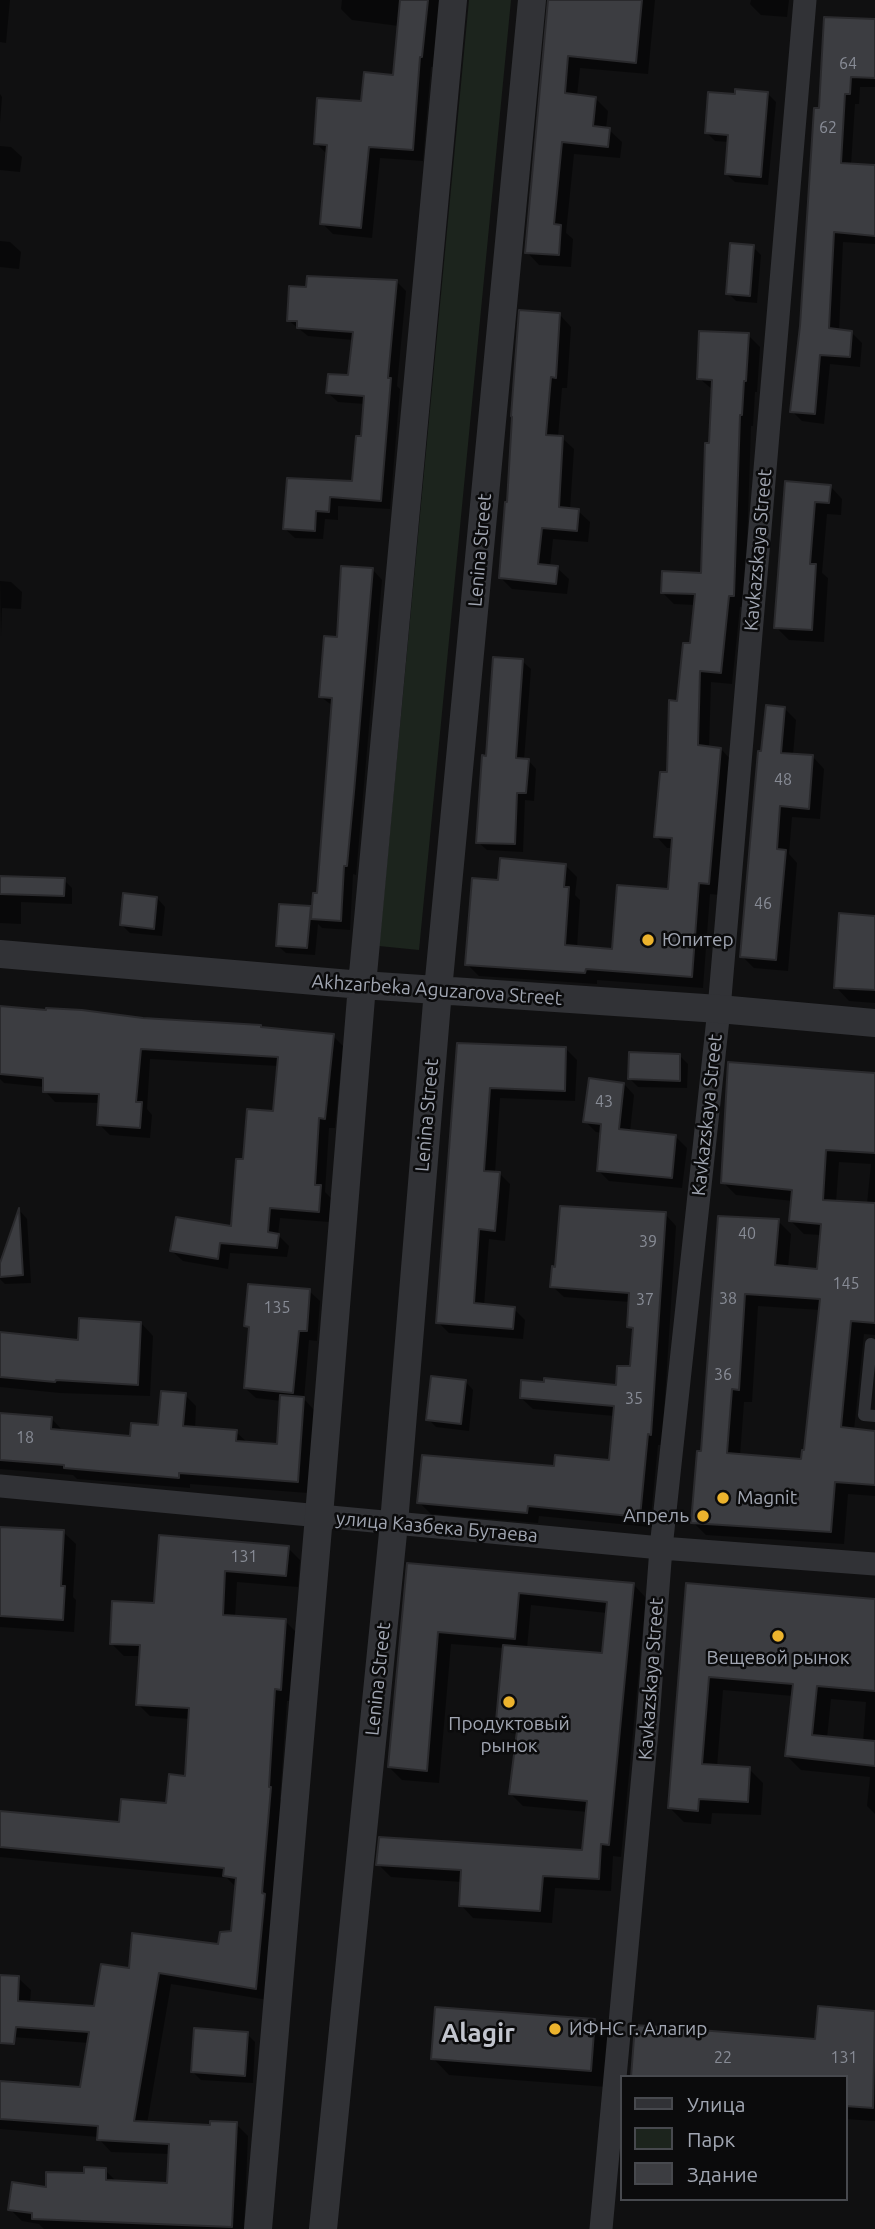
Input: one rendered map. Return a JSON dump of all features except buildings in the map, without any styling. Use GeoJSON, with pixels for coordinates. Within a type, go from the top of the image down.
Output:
{"type":"FeatureCollection","features":[{"type":"Feature","properties":{"kind":"street"},"geometry":{"type":"LineString","coordinates":[[258,2229],[362,985],[453,0]]}},
{"type":"Feature","properties":{"kind":"street","name":"Lenina Street"},"geometry":{"type":"LineString","coordinates":[[323,2229],[394,1523],[438,990],[532,0]]}},
{"type":"Feature","properties":{"kind":"street","name":"Kavkazskaya Street"},"geometry":{"type":"LineString","coordinates":[[601,2229],[648,1720],[661,1548],[719,1009],[805,0]]}},
{"type":"Feature","properties":{"kind":"street","name":"Akhzarbeka Aguzarova Street"},"geometry":{"type":"LineString","coordinates":[[0,954],[362,985],[719,1009],[875,1023]]}},
{"type":"Feature","properties":{"kind":"street","name":"улица Казбека Бутаева"},"geometry":{"type":"LineString","coordinates":[[0,1486],[661,1548],[875,1564]]}},
{"type":"Feature","properties":{"kind":"lane"},"geometry":{"type":"LineString","coordinates":[[871,1344],[864,1415],[875,1416]]}},
{"type":"Feature","properties":{"kind":"green space"},"geometry":{"type":"Polygon","coordinates":[[[469,0],[511,0],[419,950],[379,946],[469,0]]]}},
{"type":"Feature","properties":{"kind":"place","name":"Юпитер"},"geometry":{"type":"Point","coordinates":[648,940]}},
{"type":"Feature","properties":{"kind":"place","name":"Magnit"},"geometry":{"type":"Point","coordinates":[723,1498]}},
{"type":"Feature","properties":{"kind":"place","name":"Апрель"},"geometry":{"type":"Point","coordinates":[703,1516]}},
{"type":"Feature","properties":{"kind":"place","name":"Вещевой рынок"},"geometry":{"type":"Point","coordinates":[778,1636]}},
{"type":"Feature","properties":{"kind":"place","name":"Продуктовый рынок"},"geometry":{"type":"Point","coordinates":[509,1702]}},
{"type":"Feature","properties":{"kind":"place","name":"ИФНС г. Алагир"},"geometry":{"type":"Point","coordinates":[555,2029]}},
{"type":"Feature","properties":{"kind":"district","name":"Alagir"},"geometry":{"type":"Point","coordinates":[478,2033]}}]}
